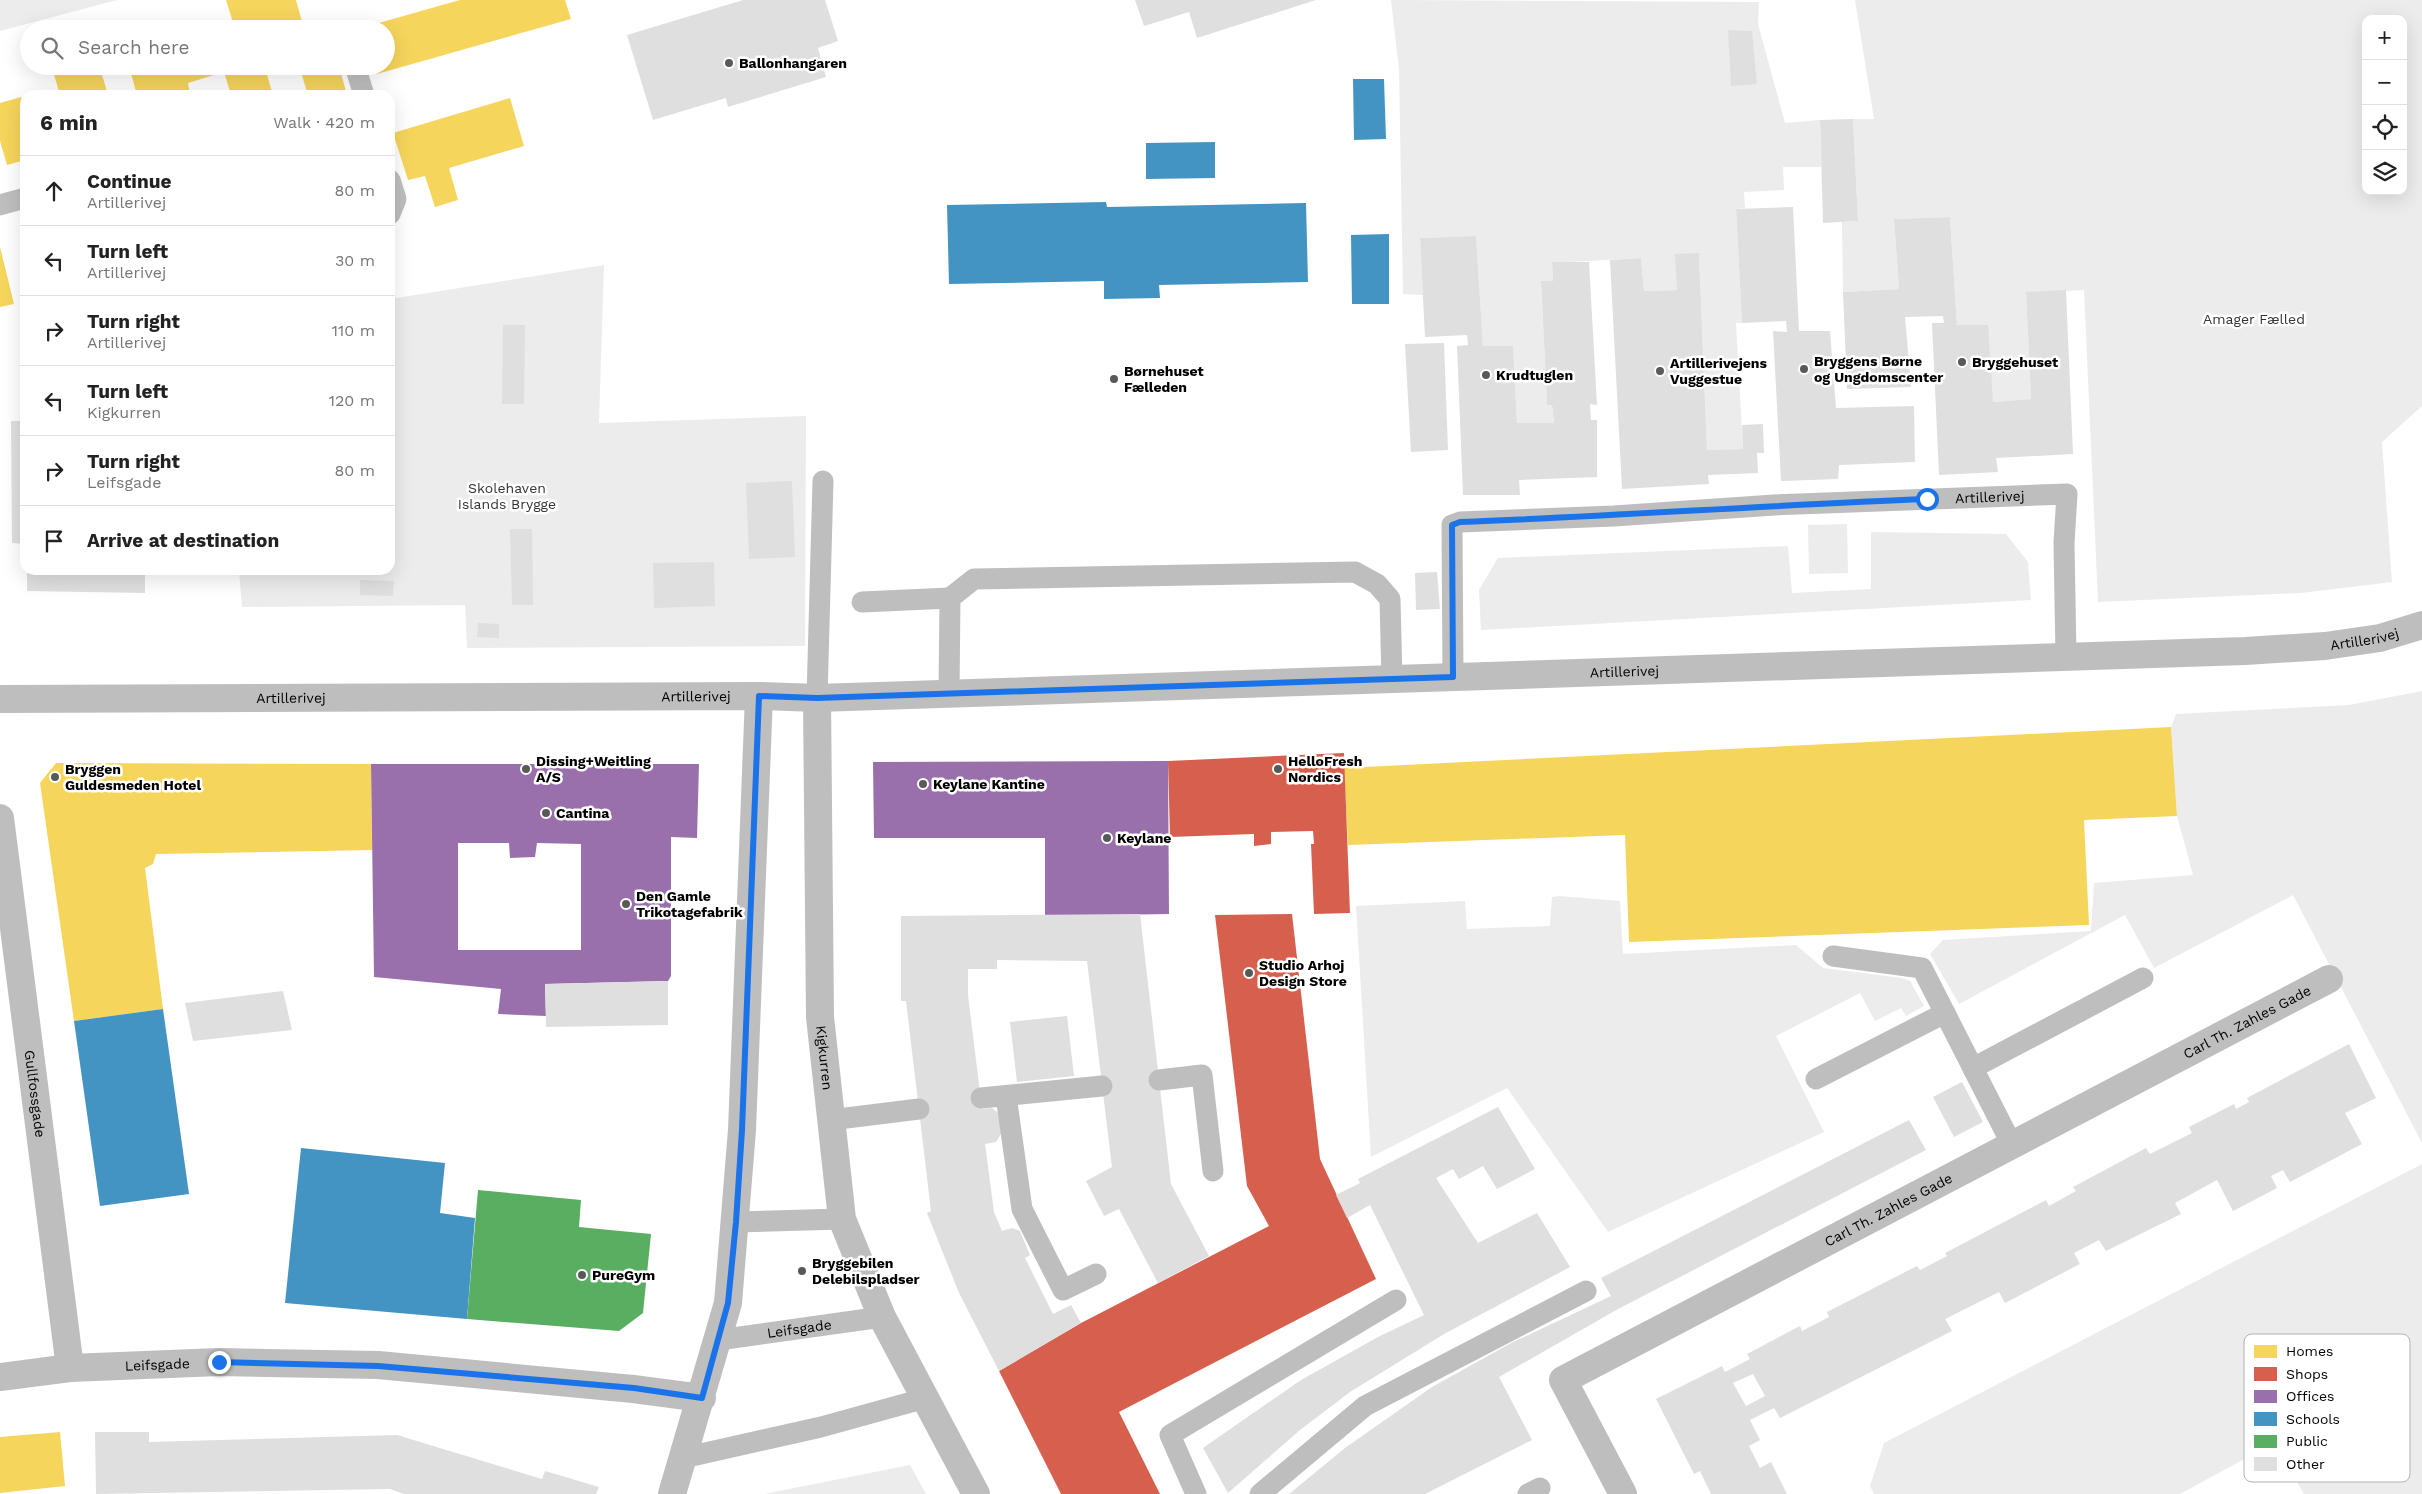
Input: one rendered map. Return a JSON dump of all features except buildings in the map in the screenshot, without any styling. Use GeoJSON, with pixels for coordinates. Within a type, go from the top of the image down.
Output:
{"type":"FeatureCollection","features":[{"type":"Feature","properties":{"kind":"street","name":"Artillerivej"},"geometry":{"type":"LineString","coordinates":[[0,699],[759,696],[817,698],[1392,681],[1453,677],[2066,658],[2325,646],[2380,638],[2422,625]]}},
{"type":"Feature","properties":{"kind":"street"},"geometry":{"type":"LineString","coordinates":[[672,1494],[702,1398],[728,1303],[742,1130],[759,696]]}},
{"type":"Feature","properties":{"kind":"street","name":"Kigkurren"},"geometry":{"type":"LineString","coordinates":[[817,698],[820,1017],[842,1219],[882,1317],[976,1494]]}},
{"type":"Feature","properties":{"kind":"street","name":"Gullfossgade"},"geometry":{"type":"LineString","coordinates":[[0,818],[70,1368]]}},
{"type":"Feature","properties":{"kind":"street","name":"Carl Th. Zahles Gade"},"geometry":{"type":"LineString","coordinates":[[1623,1494],[1562,1380],[2329,979]]}},
{"type":"Feature","properties":{"kind":"street","name":"Leifsgade"},"geometry":{"type":"LineString","coordinates":[[0,1377],[70,1368],[219,1362],[378,1366],[634,1388],[702,1398]]}},
{"type":"Feature","properties":{"kind":"lane"},"geometry":{"type":"LineString","coordinates":[[358,75],[362,90]]}},
{"type":"Feature","properties":{"kind":"lane"},"geometry":{"type":"LineString","coordinates":[[0,205],[20,199]]}},
{"type":"Feature","properties":{"kind":"lane"},"geometry":{"type":"LineString","coordinates":[[817,698],[823,480]]}},
{"type":"Feature","properties":{"kind":"lane","name":"Artillerivej"},"geometry":{"type":"LineString","coordinates":[[1453,677],[1452,525],[1460,522],[1614,516],[1774,505],[2067,494],[2064,543],[2066,658]]}},
{"type":"Feature","properties":{"kind":"lane"},"geometry":{"type":"LineString","coordinates":[[862,602],[950,598],[974,579],[1356,572],[1377,584],[1390,599],[1392,681]]}},
{"type":"Feature","properties":{"kind":"lane"},"geometry":{"type":"LineString","coordinates":[[949,693],[950,598]]}},
{"type":"Feature","properties":{"kind":"lane"},"geometry":{"type":"LineString","coordinates":[[1833,956],[1922,968],[2012,1145]]}},
{"type":"Feature","properties":{"kind":"lane"},"geometry":{"type":"LineString","coordinates":[[1973,1068],[2143,978]]}},
{"type":"Feature","properties":{"kind":"lane"},"geometry":{"type":"LineString","coordinates":[[1816,1079],[1945,1013]]}},
{"type":"Feature","properties":{"kind":"lane"},"geometry":{"type":"LineString","coordinates":[[1159,1080],[1202,1075],[1213,1171]]}},
{"type":"Feature","properties":{"kind":"lane"},"geometry":{"type":"LineString","coordinates":[[981,1098],[1102,1086]]}},
{"type":"Feature","properties":{"kind":"lane"},"geometry":{"type":"LineString","coordinates":[[1006,1096],[1022,1209],[1064,1290],[1096,1274]]}},
{"type":"Feature","properties":{"kind":"lane"},"geometry":{"type":"LineString","coordinates":[[830,1120],[919,1108]]}},
{"type":"Feature","properties":{"kind":"lane"},"geometry":{"type":"LineString","coordinates":[[736,1222],[842,1219]]}},
{"type":"Feature","properties":{"kind":"lane"},"geometry":{"type":"LineString","coordinates":[[1260,1494],[1365,1406],[1586,1291]]}},
{"type":"Feature","properties":{"kind":"lane"},"geometry":{"type":"LineString","coordinates":[[1196,1494],[1170,1435],[1396,1300]]}},
{"type":"Feature","properties":{"kind":"lane","name":"Leifsgade"},"geometry":{"type":"LineString","coordinates":[[718,1340],[882,1317]]}},
{"type":"Feature","properties":{"kind":"lane"},"geometry":{"type":"LineString","coordinates":[[683,1458],[821,1427],[926,1398]]}},
{"type":"Feature","properties":{"kind":"green space"},"geometry":{"type":"Polygon","coordinates":[[[0,0],[117,0],[42,20],[20,20],[20,26],[0,31],[0,0]]]}},
{"type":"Feature","properties":{"kind":"green space"},"geometry":{"type":"Polygon","coordinates":[[[1391,0],[1759,2],[1758,24],[1785,123],[1820,120],[1821,167],[1783,167],[1784,190],[1744,192],[1745,208],[1736,209],[1742,323],[1736,323],[1743,449],[1707,450],[1699,253],[1677,290],[1644,291],[1641,258],[1552,263],[1553,281],[1541,282],[1547,405],[1552,405],[1554,423],[1517,423],[1513,346],[1483,346],[1476,236],[1420,238],[1423,295],[1403,294],[1399,70],[1391,0]]]}},
{"type":"Feature","properties":{"kind":"green space","name":"Amager Fælled"},"geometry":{"type":"Polygon","coordinates":[[[1855,0],[2422,0],[2422,406],[2382,442],[2392,582],[2301,593],[2098,602],[2084,290],[2026,293],[2031,399],[1993,402],[1957,325],[1950,217],[1894,219],[1899,289],[1843,292],[1842,222],[1858,221],[1853,119],[1874,119],[1855,0]]]}},
{"type":"Feature","properties":{"kind":"green space","name":"Skolehaven Islands Brygge"},"geometry":{"type":"Polygon","coordinates":[[[604,265],[599,423],[806,416],[805,646],[467,648],[465,605],[242,607],[239,575],[395,575],[395,298],[604,265]]]}},
{"type":"Feature","properties":{"kind":"green space"},"geometry":{"type":"Polygon","coordinates":[[[1847,524],[1848,573],[1809,574],[1808,525],[1847,524]]]}},
{"type":"Feature","properties":{"kind":"green space"},"geometry":{"type":"Polygon","coordinates":[[[1871,532],[2006,534],[2028,562],[2031,600],[1481,630],[1479,590],[1498,558],[1788,546],[1792,593],[1871,589],[1871,532]]]}},
{"type":"Feature","properties":{"kind":"green space"},"geometry":{"type":"Polygon","coordinates":[[[2422,691],[2422,1143],[2293,895],[2154,968],[2125,915],[1959,1004],[1930,954],[1943,940],[2091,931],[2094,883],[2193,875],[2177,816],[2171,727],[2176,714],[2349,705],[2422,691]]]}},
{"type":"Feature","properties":{"kind":"green space"},"geometry":{"type":"Polygon","coordinates":[[[1552,897],[1620,901],[1623,954],[1796,945],[1823,968],[1902,978],[1910,981],[1924,1006],[1906,1016],[1901,1008],[1875,1021],[1860,993],[1776,1036],[1824,1132],[1608,1232],[1507,1088],[1371,1157],[1356,906],[1465,901],[1467,929],[1550,926],[1552,897]]]}},
{"type":"Feature","properties":{"kind":"green space"},"geometry":{"type":"Polygon","coordinates":[[[2422,1164],[2422,1494],[2304,1494],[2297,1482],[2410,1482],[2410,1334],[2244,1334],[2244,1459],[2180,1494],[1874,1494],[1870,1486],[1884,1443],[2422,1164]]]}},
{"type":"Feature","properties":{"kind":"green space"},"geometry":{"type":"Polygon","coordinates":[[[910,1465],[926,1494],[764,1494],[910,1465]]]}},
{"type":"Feature","properties":{"kind":"place","name":"Ballonhangaren"},"geometry":{"type":"Point","coordinates":[729,63]}},
{"type":"Feature","properties":{"kind":"place","name":"Bryggehuset"},"geometry":{"type":"Point","coordinates":[1962,362]}},
{"type":"Feature","properties":{"kind":"place","name":"Bryggens Børne og Ungdomscenter"},"geometry":{"type":"Point","coordinates":[1804,369]}},
{"type":"Feature","properties":{"kind":"place","name":"Artillerivejens Vuggestue"},"geometry":{"type":"Point","coordinates":[1660,371]}},
{"type":"Feature","properties":{"kind":"place","name":"Krudtuglen"},"geometry":{"type":"Point","coordinates":[1486,375]}},
{"type":"Feature","properties":{"kind":"place","name":"Børnehuset Fælleden"},"geometry":{"type":"Point","coordinates":[1114,379]}},
{"type":"Feature","properties":{"kind":"place","name":"Dissing+Weitling A/S"},"geometry":{"type":"Point","coordinates":[526,769]}},
{"type":"Feature","properties":{"kind":"place","name":"HelloFresh Nordics"},"geometry":{"type":"Point","coordinates":[1278,769]}},
{"type":"Feature","properties":{"kind":"place","name":"Bryggen Guldesmeden Hotel"},"geometry":{"type":"Point","coordinates":[55,777]}},
{"type":"Feature","properties":{"kind":"place","name":"Keylane Kantine"},"geometry":{"type":"Point","coordinates":[923,784]}},
{"type":"Feature","properties":{"kind":"place","name":"Cantina"},"geometry":{"type":"Point","coordinates":[546,813]}},
{"type":"Feature","properties":{"kind":"place","name":"Keylane"},"geometry":{"type":"Point","coordinates":[1107,838]}},
{"type":"Feature","properties":{"kind":"place","name":"Den Gamle Trikotagefabrik"},"geometry":{"type":"Point","coordinates":[626,904]}},
{"type":"Feature","properties":{"kind":"place","name":"Studio Arhoj Design Store"},"geometry":{"type":"Point","coordinates":[1249,973]}},
{"type":"Feature","properties":{"kind":"place","name":"Bryggebilen Delebilspladser"},"geometry":{"type":"Point","coordinates":[802,1271]}},
{"type":"Feature","properties":{"kind":"place","name":"PureGym"},"geometry":{"type":"Point","coordinates":[582,1275]}},
{"type":"Feature","properties":{"kind":"route"},"geometry":{"type":"LineString","coordinates":[[219,1362],[378,1366],[634,1388],[702,1398],[728,1303],[736,1222],[742,1130],[759,696],[817,698],[1392,681],[1453,677],[1452,525],[1460,522],[1614,516],[1774,505],[1927,499]]}}]}
